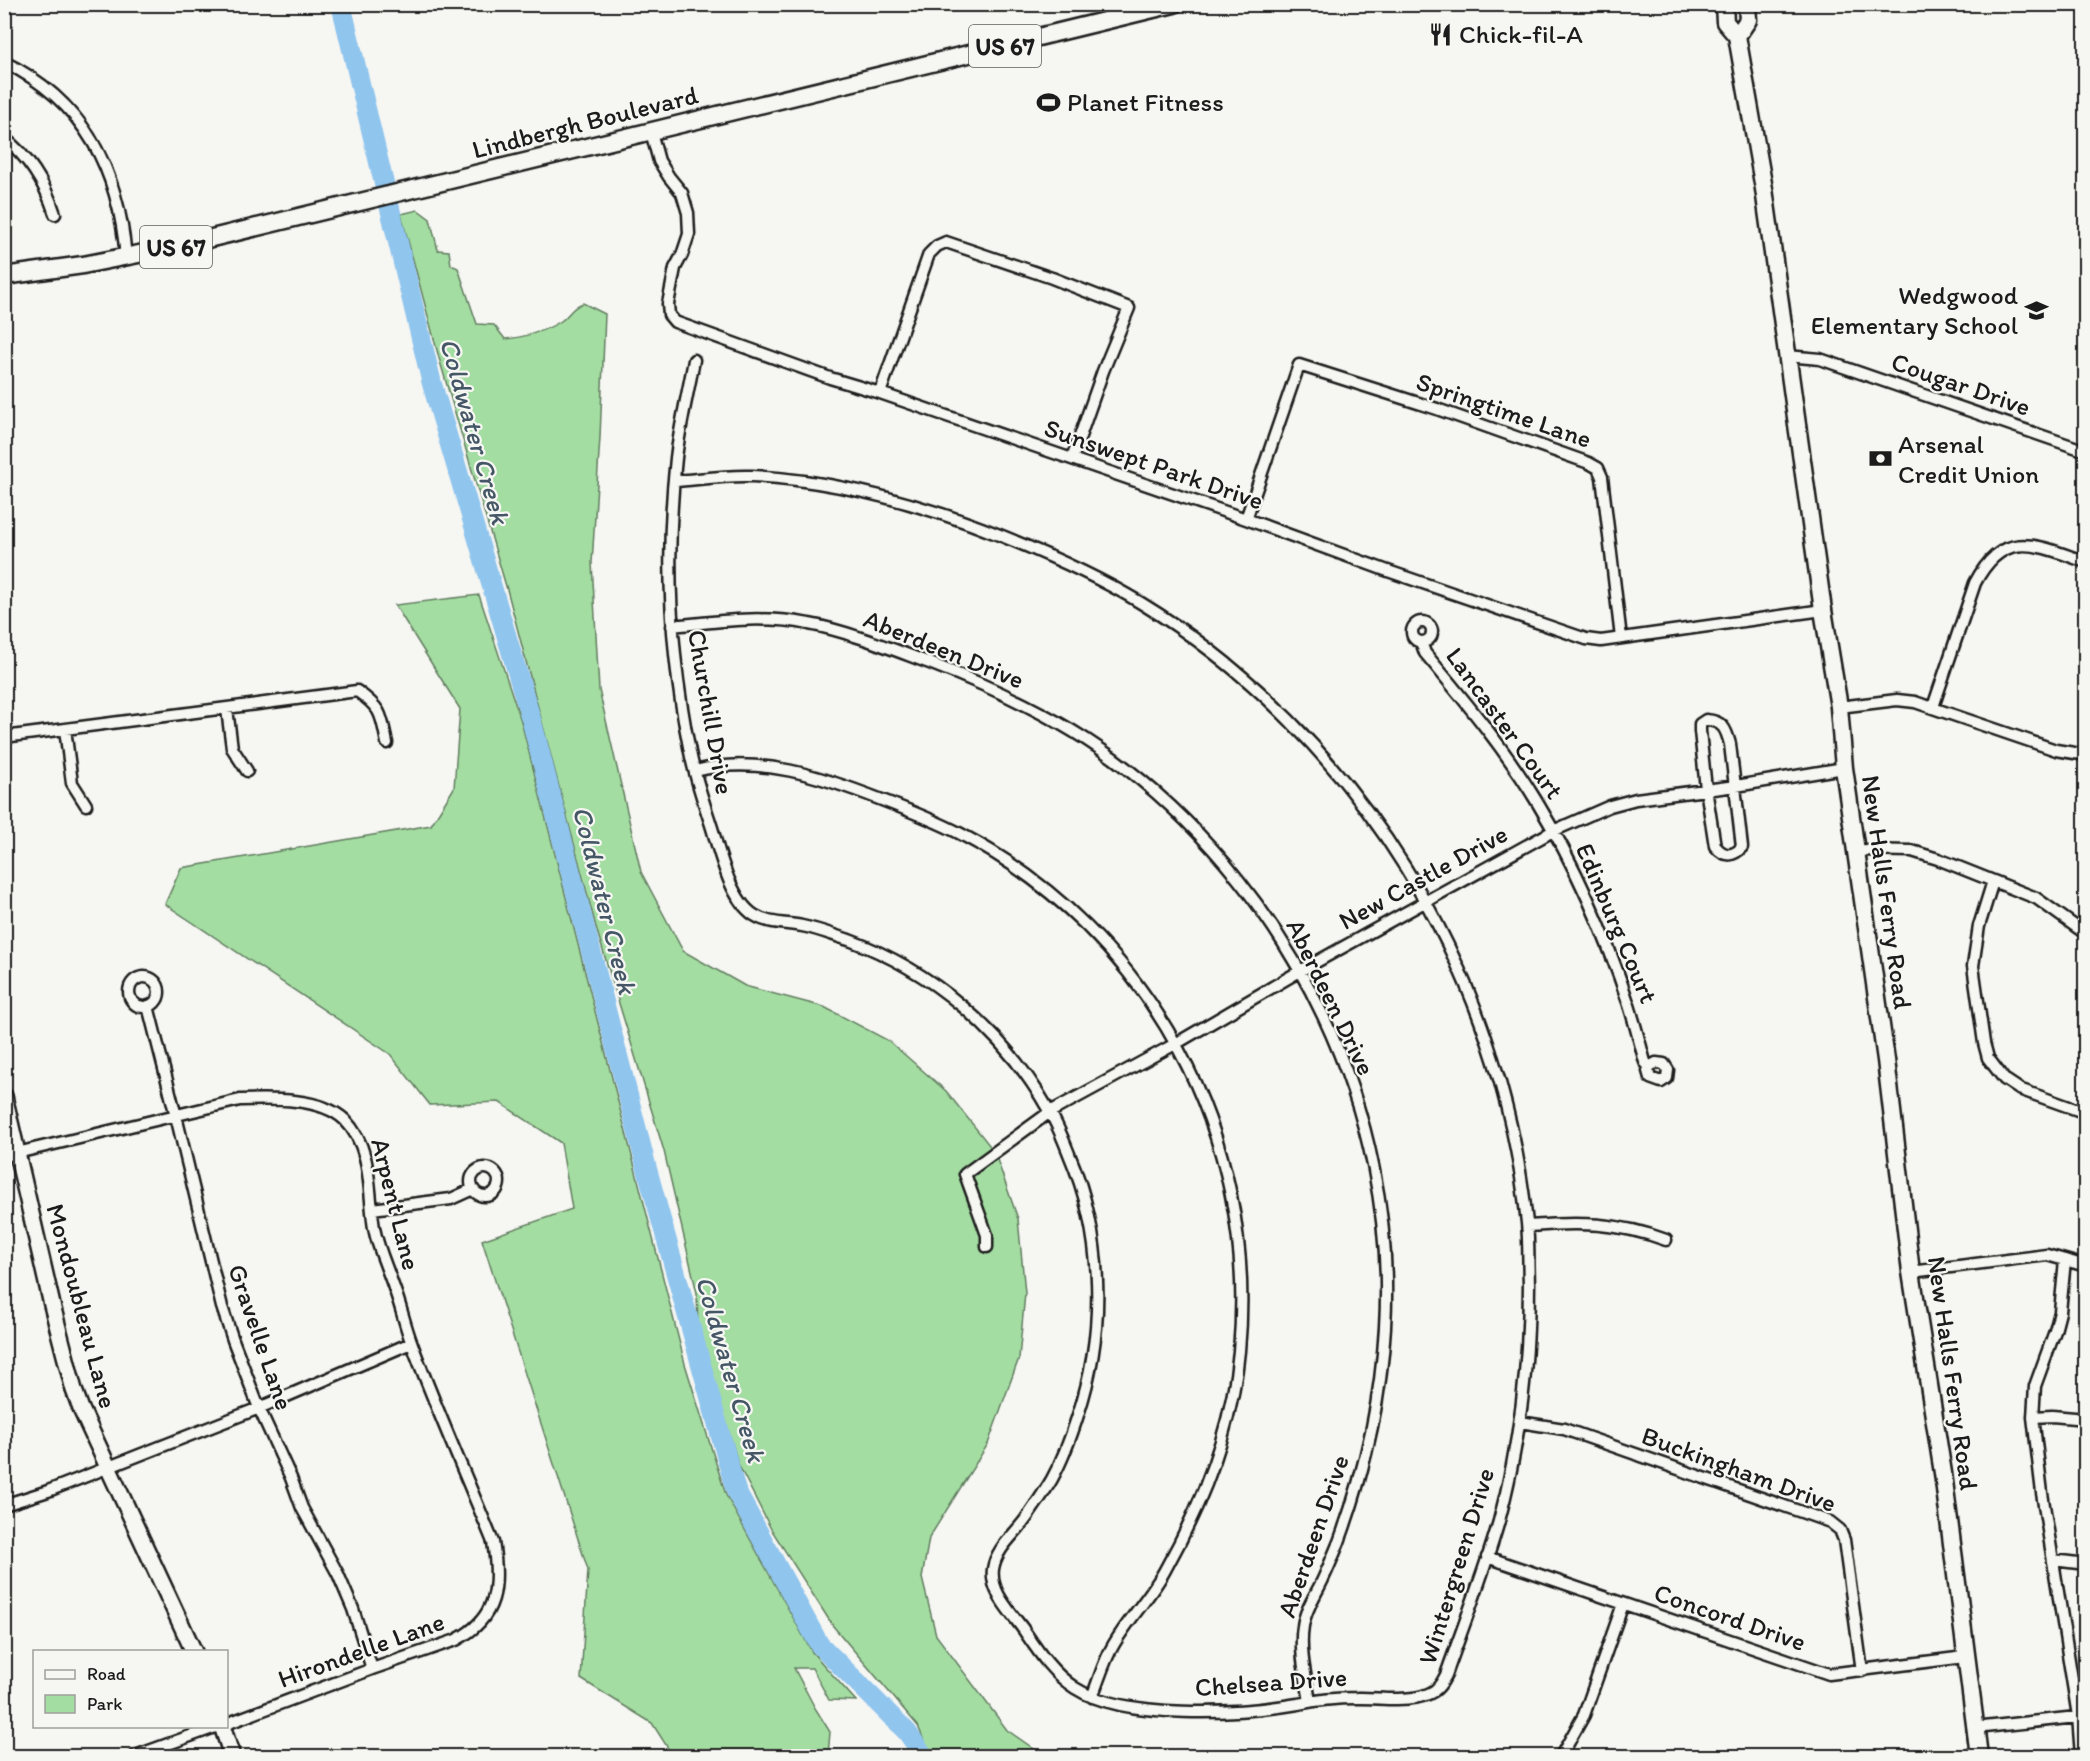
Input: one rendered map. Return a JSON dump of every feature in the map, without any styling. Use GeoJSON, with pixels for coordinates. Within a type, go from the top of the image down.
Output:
{"type":"FeatureCollection","features":[{"type":"Feature","properties":{"kind":"main road","name":"Lindbergh Boulevard"},"geometry":{"type":"LineString","coordinates":[[4,276],[126,258],[1174,4]]}},
{"type":"Feature","properties":{"kind":"main road","name":"New Halls Ferry Road"},"geometry":{"type":"LineString","coordinates":[[1724,4],[1725,22],[1737,36],[1764,189],[1823,610],[1839,707],[1844,768],[1886,1060],[1911,1272],[1943,1473],[1978,1756]]}},
{"type":"Feature","properties":{"kind":"main road"},"geometry":{"type":"LineString","coordinates":[[1737,36],[1748,20],[1747,4]]}},
{"type":"Feature","properties":{"kind":"street"},"geometry":{"type":"LineString","coordinates":[[4,62],[22,70],[49,88],[86,130],[109,174],[121,220],[126,258]]}},
{"type":"Feature","properties":{"kind":"street","name":"Sunswept Park Drive"},"geometry":{"type":"LineString","coordinates":[[651,132],[659,161],[682,193],[688,213],[689,234],[675,268],[668,304],[669,315],[675,322],[830,378],[880,393],[1246,519],[1570,634],[1601,641],[1823,610]]}},
{"type":"Feature","properties":{"kind":"street"},"geometry":{"type":"LineString","coordinates":[[4,138],[33,165],[55,214]]}},
{"type":"Feature","properties":{"kind":"street"},"geometry":{"type":"LineString","coordinates":[[880,393],[929,254],[937,246],[946,242],[1052,278],[1129,308],[1103,371],[1072,459]]}},
{"type":"Feature","properties":{"kind":"street","name":"Cougar Drive"},"geometry":{"type":"LineString","coordinates":[[1787,356],[1820,359],[2085,451]]}},
{"type":"Feature","properties":{"kind":"street","name":"Churchill Drive"},"geometry":{"type":"LineString","coordinates":[[694,360],[676,458],[670,548],[672,626],[695,771],[722,862],[741,904],[750,913],[764,921],[819,930],[870,948],[940,988],[980,1022],[1029,1079],[1050,1112],[1072,1160],[1087,1204],[1097,1270],[1097,1322],[1095,1347],[1083,1401],[1064,1455],[1053,1478],[1025,1520],[999,1551],[994,1563],[993,1575]]}},
{"type":"Feature","properties":{"kind":"street","name":"Springtime Lane"},"geometry":{"type":"LineString","coordinates":[[1246,519],[1299,365],[1525,439],[1598,468],[1602,477],[1621,638]]}},
{"type":"Feature","properties":{"kind":"street","name":"Wintergreen Drive"},"geometry":{"type":"LineString","coordinates":[[675,481],[749,476],[800,480],[870,493],[939,513],[1033,549],[1079,570],[1140,602],[1227,665],[1280,711],[1310,741],[1362,803],[1384,834],[1426,901],[1462,974],[1498,1072],[1513,1136],[1528,1226],[1529,1326],[1520,1422],[1504,1501],[1487,1557],[1446,1675],[1435,1690]]}},
{"type":"Feature","properties":{"kind":"street"},"geometry":{"type":"LineString","coordinates":[[1933,707],[1975,583],[1983,568],[1994,555],[2009,547],[2039,546],[2085,562]]}},
{"type":"Feature","properties":{"kind":"street","name":"Aberdeen Drive"},"geometry":{"type":"LineString","coordinates":[[672,626],[752,620],[807,623],[979,681],[1040,712],[1099,748],[1126,768],[1181,817],[1220,857],[1276,930],[1300,971],[1341,1059],[1364,1123],[1377,1183],[1384,1252],[1385,1327],[1363,1469],[1339,1542],[1303,1622],[1302,1639],[1310,1701]]}},
{"type":"Feature","properties":{"kind":"street","name":"Lancaster Court"},"geometry":{"type":"LineString","coordinates":[[1421,642],[1425,653],[1470,708],[1517,772],[1553,831]]}},
{"type":"Feature","properties":{"kind":"street"},"geometry":{"type":"LineString","coordinates":[[4,737],[357,692],[381,712],[387,743]]}},
{"type":"Feature","properties":{"kind":"street"},"geometry":{"type":"LineString","coordinates":[[1839,707],[1898,700],[1915,702],[2056,750],[2085,755]]}},
{"type":"Feature","properties":{"kind":"street"},"geometry":{"type":"LineString","coordinates":[[227,709],[232,748],[247,771]]}},
{"type":"Feature","properties":{"kind":"street"},"geometry":{"type":"LineString","coordinates":[[1706,720],[1721,723],[1726,729],[1736,786],[1742,847],[1730,856],[1721,854],[1715,846],[1706,789],[1700,731],[1700,724],[1706,720]]}},
{"type":"Feature","properties":{"kind":"street"},"geometry":{"type":"LineString","coordinates":[[65,729],[72,783],[86,805]]}},
{"type":"Feature","properties":{"kind":"street"},"geometry":{"type":"LineString","coordinates":[[695,771],[736,764],[758,765],[802,773],[863,792],[961,834],[1017,868],[1071,911],[1132,977],[1177,1043],[1199,1090],[1230,1185],[1241,1272],[1239,1352],[1229,1414],[1207,1486],[1188,1528],[1160,1579],[1112,1645],[1092,1697]]}},
{"type":"Feature","properties":{"kind":"street","name":"New Castle Drive"},"geometry":{"type":"LineString","coordinates":[[987,1247],[987,1235],[965,1174],[1050,1112],[1177,1043],[1300,971],[1553,831],[1592,814],[1628,801],[1844,768]]}},
{"type":"Feature","properties":{"kind":"street","name":"Edinburg Court"},"geometry":{"type":"LineString","coordinates":[[1553,831],[1602,930],[1630,1007],[1645,1062],[1650,1067]]}},
{"type":"Feature","properties":{"kind":"street"},"geometry":{"type":"LineString","coordinates":[[1855,850],[1912,851],[2036,898],[2085,934]]}},
{"type":"Feature","properties":{"kind":"street"},"geometry":{"type":"LineString","coordinates":[[1993,881],[1979,926],[1973,966],[1988,1058],[2004,1079],[2019,1089],[2085,1113]]}},
{"type":"Feature","properties":{"kind":"street","name":"Gravelle Lane"},"geometry":{"type":"LineString","coordinates":[[148,1006],[222,1307],[259,1408],[302,1508],[338,1574],[353,1609],[372,1669]]}},
{"type":"Feature","properties":{"kind":"street","name":"Mondoubleau Lane"},"geometry":{"type":"LineString","coordinates":[[4,1096],[11,1154],[74,1390],[193,1650]]}},
{"type":"Feature","properties":{"kind":"street","name":"Arpent Lane"},"geometry":{"type":"LineString","coordinates":[[11,1154],[240,1100],[290,1100],[324,1108],[343,1119],[362,1146],[368,1168],[379,1250],[394,1287],[411,1343],[493,1542],[496,1561],[495,1598]]}},
{"type":"Feature","properties":{"kind":"street"},"geometry":{"type":"LineString","coordinates":[[372,1209],[451,1199],[473,1189]]}},
{"type":"Feature","properties":{"kind":"street"},"geometry":{"type":"LineString","coordinates":[[1528,1226],[1599,1223],[1666,1240]]}},
{"type":"Feature","properties":{"kind":"street"},"geometry":{"type":"LineString","coordinates":[[1911,1272],[2047,1255],[2085,1266]]}},
{"type":"Feature","properties":{"kind":"street"},"geometry":{"type":"LineString","coordinates":[[2065,1260],[2060,1312],[2035,1386],[2033,1418],[2053,1560],[2082,1716],[2081,1756]]}},
{"type":"Feature","properties":{"kind":"street"},"geometry":{"type":"LineString","coordinates":[[4,1505],[48,1491],[259,1408],[411,1343]]}},
{"type":"Feature","properties":{"kind":"street"},"geometry":{"type":"LineString","coordinates":[[2033,1418],[2052,1416],[2085,1419]]}},
{"type":"Feature","properties":{"kind":"street","name":"Buckingham Drive"},"geometry":{"type":"LineString","coordinates":[[1520,1422],[1564,1429],[1830,1522],[1840,1530],[1844,1540],[1862,1671]]}},
{"type":"Feature","properties":{"kind":"street","name":"Concord Drive"},"geometry":{"type":"LineString","coordinates":[[1487,1557],[1829,1674],[1965,1657]]}},
{"type":"Feature","properties":{"kind":"street"},"geometry":{"type":"LineString","coordinates":[[2053,1560],[2085,1564]]}},
{"type":"Feature","properties":{"kind":"street","name":"Chelsea Drive"},"geometry":{"type":"LineString","coordinates":[[993,1575],[997,1592],[1052,1670],[1074,1687],[1104,1702],[1155,1709],[1234,1712],[1310,1701],[1420,1697],[1435,1690]]}},
{"type":"Feature","properties":{"kind":"street","name":"Hirondelle Lane"},"geometry":{"type":"LineString","coordinates":[[228,1723],[468,1634],[488,1611],[495,1598]]}},
{"type":"Feature","properties":{"kind":"street"},"geometry":{"type":"LineString","coordinates":[[1561,1756],[1584,1715],[1623,1604]]}},
{"type":"Feature","properties":{"kind":"street"},"geometry":{"type":"LineString","coordinates":[[1975,1728],[2082,1716]]}},
{"type":"Feature","properties":{"kind":"street"},"geometry":{"type":"LineString","coordinates":[[135,1756],[214,1728]]}},
{"type":"Feature","properties":{"kind":"street"},"geometry":{"type":"LineString","coordinates":[[221,1728],[232,1756]]}},
{"type":"Feature","properties":{"kind":"green space"},"geometry":{"type":"Polygon","coordinates":[[[418,210],[430,219],[438,250],[449,251],[451,265],[458,268],[477,324],[494,325],[505,339],[526,336],[548,328],[561,321],[575,307],[583,303],[605,314],[592,563],[599,690],[641,872],[683,951],[745,986],[824,1007],[889,1041],[946,1091],[994,1151],[1018,1219],[1025,1293],[1019,1358],[988,1444],[929,1538],[922,1578],[936,1635],[1007,1730],[1044,1756],[933,1756],[918,1726],[833,1626],[771,1529],[739,1466],[698,1328],[697,1293],[664,1151],[597,931],[508,593],[439,358],[401,214],[418,210]]]}},
{"type":"Feature","properties":{"kind":"green space"},"geometry":{"type":"Polygon","coordinates":[[[479,595],[521,721],[685,1364],[726,1495],[812,1652],[856,1701],[829,1700],[812,1668],[794,1668],[830,1732],[828,1756],[673,1756],[652,1723],[581,1679],[588,1570],[482,1240],[572,1209],[561,1143],[499,1102],[430,1105],[390,1054],[165,904],[181,868],[431,825],[454,788],[460,709],[395,605],[479,595]]]}},
{"type":"Feature","properties":{"kind":"waterway","name":"Coldwater Creek"},"geometry":{"type":"LineString","coordinates":[[341,4],[432,384],[532,722],[647,1169],[736,1491],[819,1644],[907,1732],[924,1756]]}},
{"type":"Feature","properties":{"kind":"place","name":"Chick-fil-A"},"geometry":{"type":"Point","coordinates":[1441,34]}},
{"type":"Feature","properties":{"kind":"place","name":"Planet Fitness"},"geometry":{"type":"Point","coordinates":[1049,102]}},
{"type":"Feature","properties":{"kind":"place","name":"Wedgwood Elementary School"},"geometry":{"type":"Point","coordinates":[2036,310]}},
{"type":"Feature","properties":{"kind":"place","name":"Arsenal Credit Union"},"geometry":{"type":"Point","coordinates":[1880,459]}}]}
